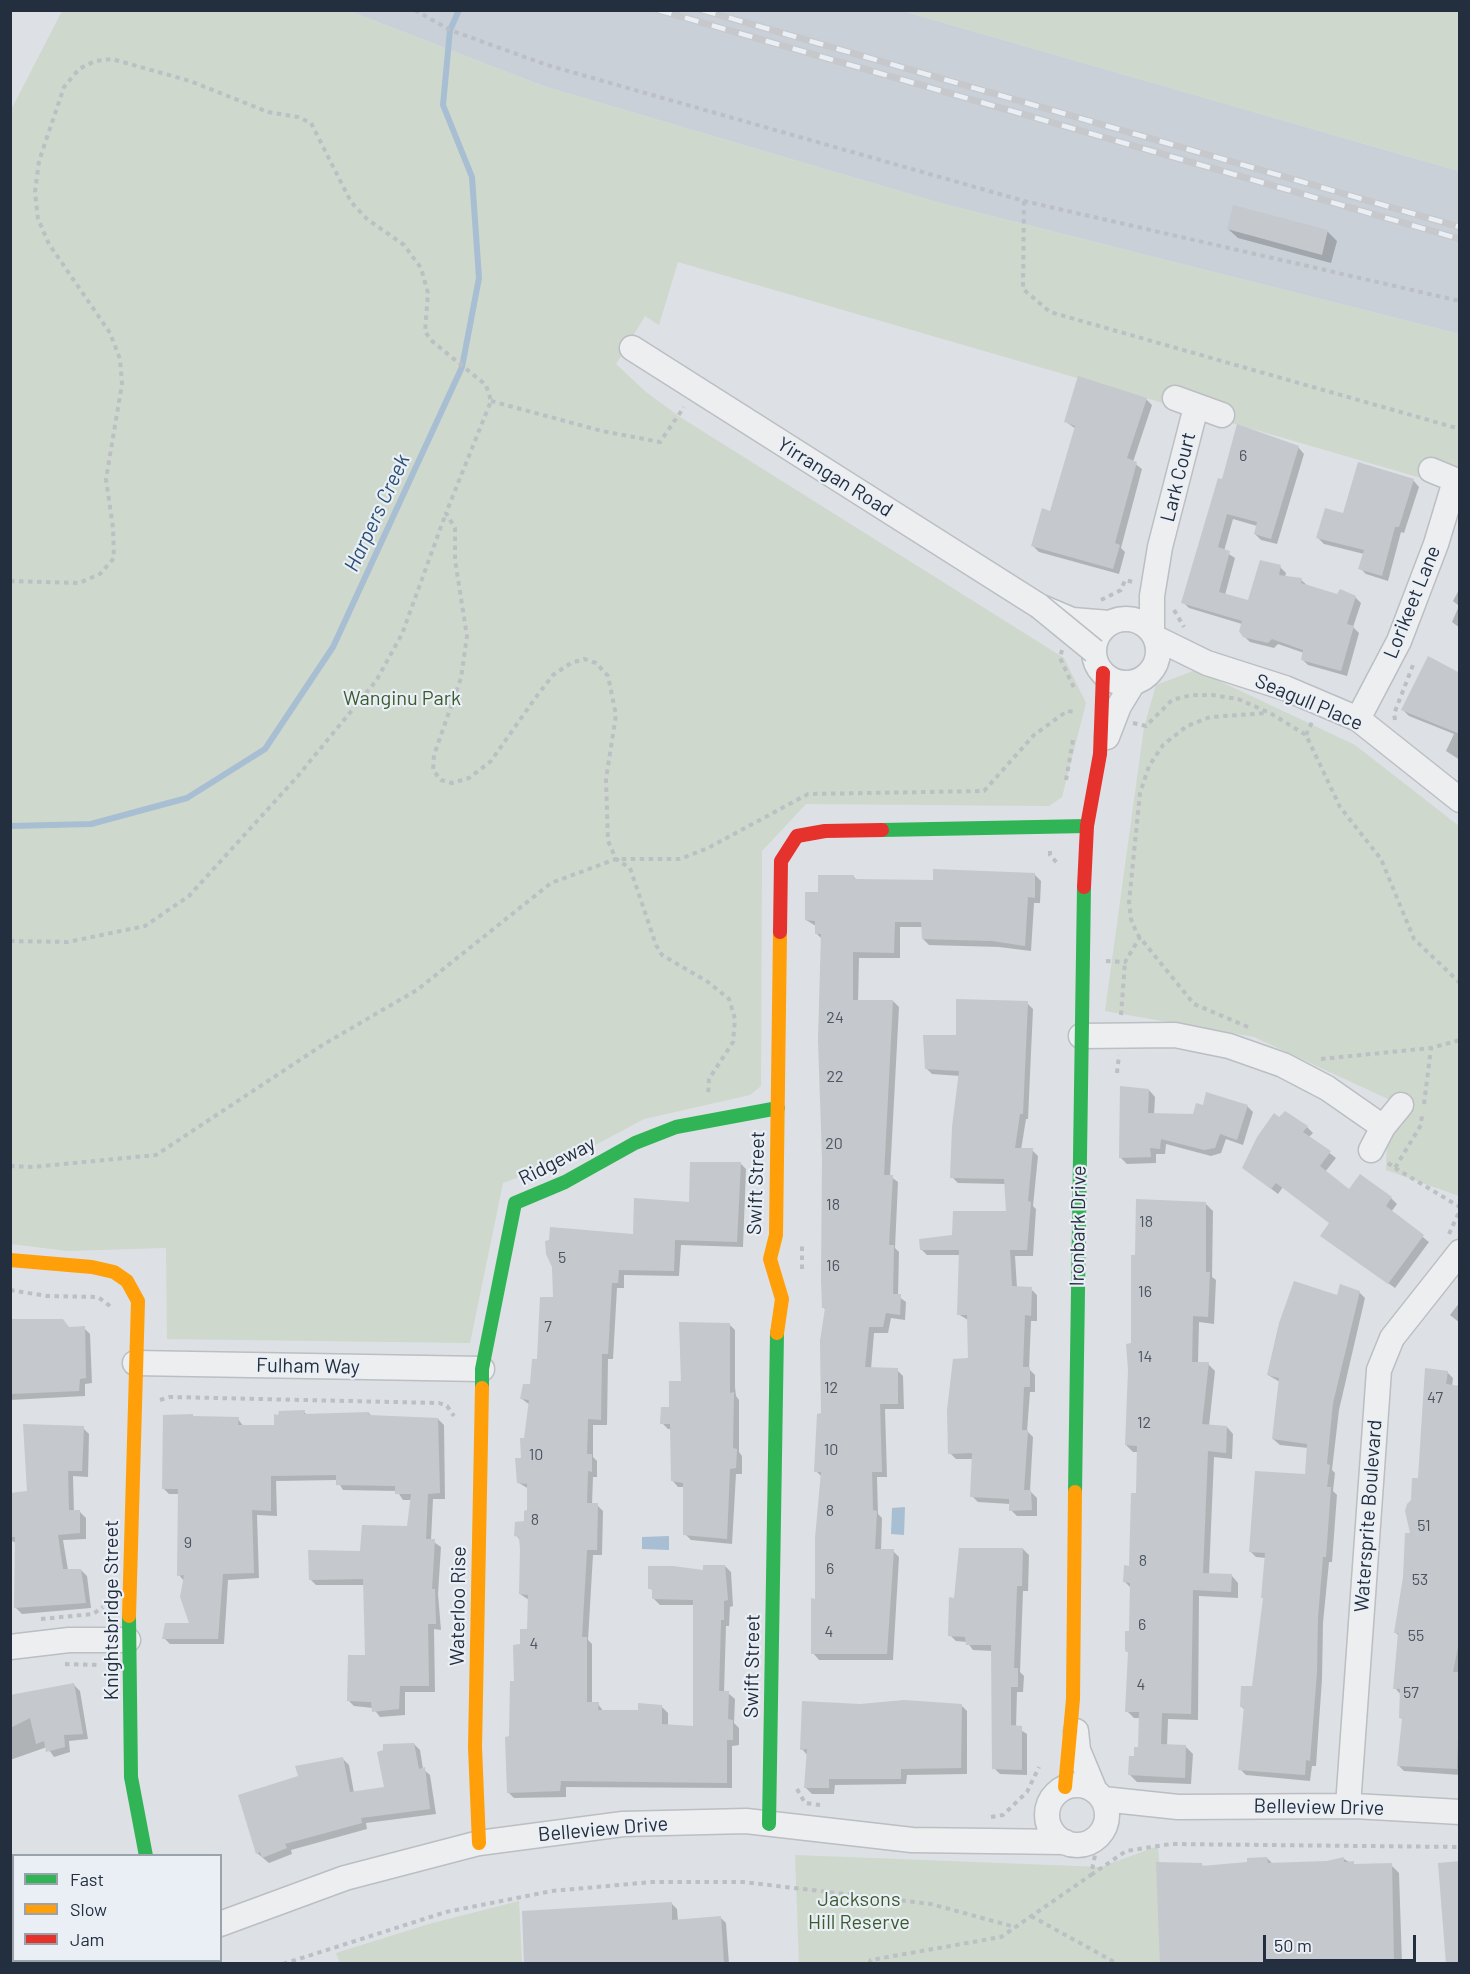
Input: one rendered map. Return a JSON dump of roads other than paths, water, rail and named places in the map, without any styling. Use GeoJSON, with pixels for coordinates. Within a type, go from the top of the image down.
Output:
{"type":"FeatureCollection","features":[{"type":"Feature","properties":{"kind":"street","name":"Yirrangan Road"},"geometry":{"type":"LineString","coordinates":[[632,348],[1070,624],[1094,651]]}},
{"type":"Feature","properties":{"kind":"street","name":"Lark Court"},"geometry":{"type":"LineString","coordinates":[[1154,635],[1148,588],[1160,547],[1185,403],[1222,414]]}},
{"type":"Feature","properties":{"kind":"street","name":"Lorikeet Lane"},"geometry":{"type":"LineString","coordinates":[[1358,719],[1399,641],[1457,481],[1431,470]]}},
{"type":"Feature","properties":{"kind":"street","name":"Lark Court"},"geometry":{"type":"LineString","coordinates":[[1118,620],[1148,588]]}},
{"type":"Feature","properties":{"kind":"street"},"geometry":{"type":"LineString","coordinates":[[1070,624],[1118,620],[1134,619],[1154,635],[1159,654],[1153,669],[1144,679],[1133,683],[1121,683],[1103,673],[1095,661],[1097,636],[1118,620]]}},
{"type":"Feature","properties":{"kind":"street","name":"Seagull Place"},"geometry":{"type":"LineString","coordinates":[[1154,635],[1207,663],[1285,688],[1358,719],[1460,800]]}},
{"type":"Feature","properties":{"kind":"street","name":"Seagull Place"},"geometry":{"type":"LineString","coordinates":[[1153,669],[1174,662],[1207,663]]}},
{"type":"Feature","properties":{"kind":"street","name":"Ironbark Drive"},"geometry":{"type":"LineString","coordinates":[[1065,1787],[1073,1699],[1082,960],[1086,826],[1100,754],[1103,673]]}},
{"type":"Feature","properties":{"kind":"street","name":"Ironbark Drive"},"geometry":{"type":"LineString","coordinates":[[1100,754],[1114,719],[1133,683]]}},
{"type":"Feature","properties":{"kind":"street","name":"Swift Street"},"geometry":{"type":"LineString","coordinates":[[769,1824],[776,1338],[782,1299],[770,1259],[776,1235],[781,861],[797,836],[825,831],[1086,826]]}},
{"type":"Feature","properties":{"kind":"street"},"geometry":{"type":"LineString","coordinates":[[1081,1036],[1175,1035],[1228,1046],[1283,1065],[1327,1088],[1383,1126]]}},
{"type":"Feature","properties":{"kind":"street"},"geometry":{"type":"LineString","coordinates":[[1371,1150],[1383,1126],[1401,1105]]}},
{"type":"Feature","properties":{"kind":"street","name":"Ridgeway"},"geometry":{"type":"LineString","coordinates":[[482,1369],[515,1203],[565,1182],[634,1143],[676,1127],[778,1108]]}},
{"type":"Feature","properties":{"kind":"street","name":"Watersprite Boulevard"},"geometry":{"type":"LineString","coordinates":[[1348,1806],[1378,1370],[1392,1338],[1460,1252]]}},
{"type":"Feature","properties":{"kind":"street","name":"Knightsbridge Street"},"geometry":{"type":"LineString","coordinates":[[10,1260],[92,1267],[114,1272],[128,1281],[138,1301],[128,1640],[131,1777],[146,1854]]}},
{"type":"Feature","properties":{"kind":"street","name":"Fulham Way"},"geometry":{"type":"LineString","coordinates":[[135,1363],[482,1369]]}},
{"type":"Feature","properties":{"kind":"street","name":"Waterloo Rise"},"geometry":{"type":"LineString","coordinates":[[479,1844],[475,1747],[482,1369]]}},
{"type":"Feature","properties":{"kind":"street"},"geometry":{"type":"LineString","coordinates":[[10,1647],[69,1640],[128,1640]]}},
{"type":"Feature","properties":{"kind":"street","name":"Ironbark Drive"},"geometry":{"type":"LineString","coordinates":[[1073,1699],[1078,1750],[1099,1795]]}},
{"type":"Feature","properties":{"kind":"street"},"geometry":{"type":"LineString","coordinates":[[1080,1785],[1099,1795],[1107,1818],[1099,1835],[1083,1844],[1065,1842],[1057,1837],[1048,1823],[1048,1806],[1058,1792],[1065,1787],[1080,1785]]}},
{"type":"Feature","properties":{"kind":"street","name":"Belleview Drive"},"geometry":{"type":"LineString","coordinates":[[1099,1795],[1178,1807],[1348,1806],[1460,1812]]}},
{"type":"Feature","properties":{"kind":"street","name":"Belleview Drive"},"geometry":{"type":"LineString","coordinates":[[989,1842],[1023,1826],[1048,1806]]}},
{"type":"Feature","properties":{"kind":"street","name":"Belleview Drive"},"geometry":{"type":"LineString","coordinates":[[1099,1835],[1125,1817],[1178,1807]]}},
{"type":"Feature","properties":{"kind":"street","name":"Belleview Drive"},"geometry":{"type":"LineString","coordinates":[[223,1921],[345,1878],[479,1844],[623,1824],[747,1821],[912,1840],[1065,1842]]}},
{"type":"Feature","properties":{"kind":"water"},"geometry":{"type":"Polygon","coordinates":[[[905,1507],[904,1535],[891,1534],[892,1508],[905,1507]]]}},
{"type":"Feature","properties":{"kind":"water"},"geometry":{"type":"Polygon","coordinates":[[[669,1536],[669,1550],[642,1549],[642,1537],[669,1536]]]}},
{"type":"Feature","properties":{"kind":"waterway","name":"Harpers Creek"},"geometry":{"type":"LineString","coordinates":[[10,826],[91,824],[187,798],[265,749],[333,647],[462,367],[479,278],[472,177],[443,105],[450,30],[459,10]]}},
{"type":"Feature","properties":{"kind":"railway"},"geometry":{"type":"LineString","coordinates":[[658,10],[1460,239]]}},
{"type":"Feature","properties":{"kind":"railway"},"geometry":{"type":"LineString","coordinates":[[702,10],[1460,227]]}},
{"type":"Feature","properties":{"kind":"park label","name":"Wanginu Park"},"geometry":{"type":"Point","coordinates":[402,698]}},
{"type":"Feature","properties":{"kind":"park label","name":"Jacksons Hill Reserve"},"geometry":{"type":"Point","coordinates":[859,1910]}}]}
